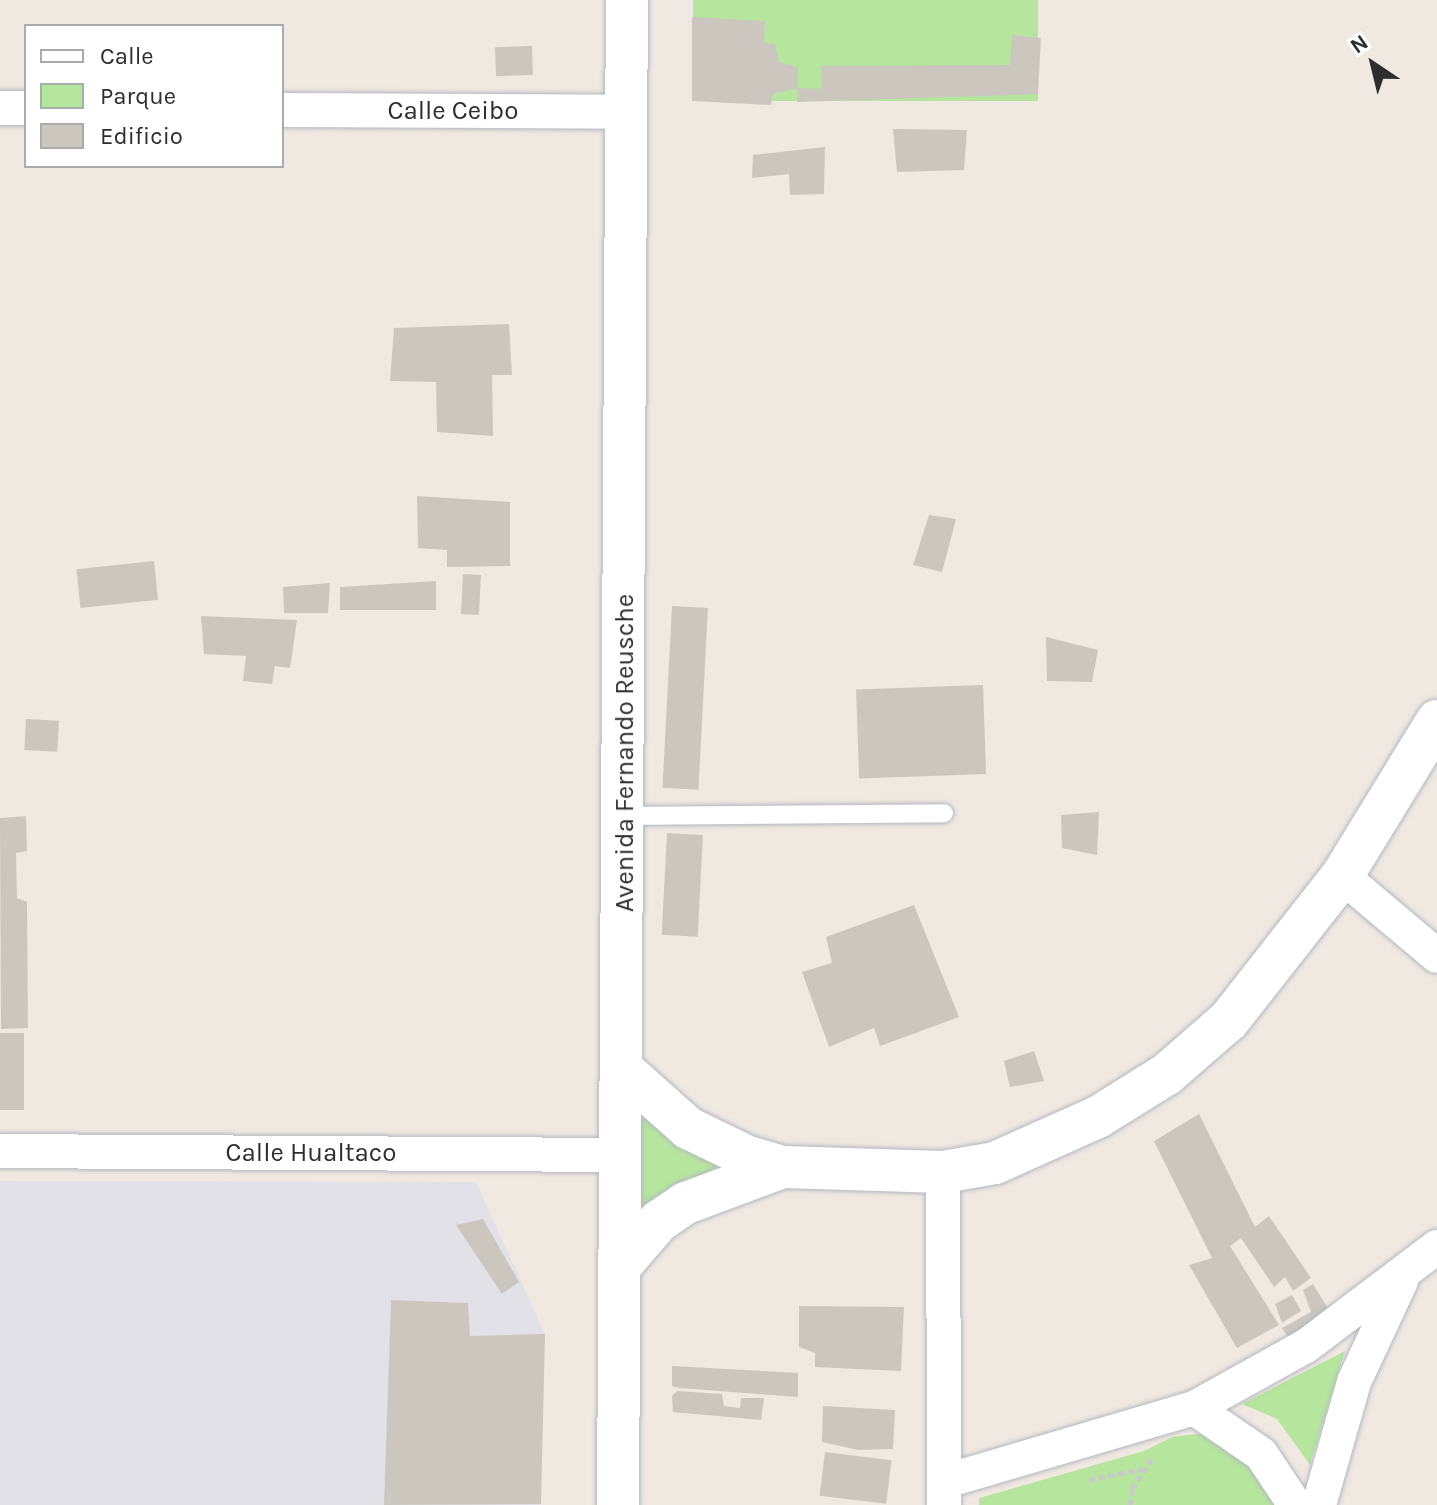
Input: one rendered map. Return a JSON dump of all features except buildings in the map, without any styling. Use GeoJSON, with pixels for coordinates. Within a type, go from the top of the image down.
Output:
{"type":"FeatureCollection","features":[{"type":"Feature","properties":{"kind":"street","name":"Avenida Fernando Reusche"},"geometry":{"type":"LineString","coordinates":[[618,1505],[626,816],[624,112],[627,0]]}},
{"type":"Feature","properties":{"kind":"street"},"geometry":{"type":"LineString","coordinates":[[0,108],[24,108]]}},
{"type":"Feature","properties":{"kind":"street","name":"Calle Ceibo"},"geometry":{"type":"LineString","coordinates":[[284,110],[624,112]]}},
{"type":"Feature","properties":{"kind":"street"},"geometry":{"type":"LineString","coordinates":[[623,1070],[661,1109],[688,1128],[748,1157],[783,1167],[943,1172],[995,1163],[1098,1117],[1167,1074],[1229,1020],[1342,876],[1437,721]]}},
{"type":"Feature","properties":{"kind":"street"},"geometry":{"type":"LineString","coordinates":[[1342,876],[1437,956]]}},
{"type":"Feature","properties":{"kind":"street","name":"Calle Hualtaco"},"geometry":{"type":"LineString","coordinates":[[0,1151],[622,1155]]}},
{"type":"Feature","properties":{"kind":"street"},"geometry":{"type":"LineString","coordinates":[[621,1265],[659,1221],[686,1203],[783,1167]]}},
{"type":"Feature","properties":{"kind":"street"},"geometry":{"type":"LineString","coordinates":[[943,1172],[945,1493],[1194,1408],[1306,1346],[1402,1278],[1437,1247]]}},
{"type":"Feature","properties":{"kind":"street"},"geometry":{"type":"LineString","coordinates":[[1319,1505],[1354,1382],[1402,1278]]}},
{"type":"Feature","properties":{"kind":"street"},"geometry":{"type":"LineString","coordinates":[[1194,1408],[1261,1454],[1295,1505]]}},
{"type":"Feature","properties":{"kind":"lane"},"geometry":{"type":"LineString","coordinates":[[626,816],[944,813]]}},
{"type":"Feature","properties":{"kind":"path"},"geometry":{"type":"LineString","coordinates":[[1130,1505],[1143,1469]]}},
{"type":"Feature","properties":{"kind":"shaded area"},"geometry":{"type":"Polygon","coordinates":[[[0,1181],[476,1182],[545,1334],[540,1505],[0,1505],[0,1181]]]}},
{"type":"Feature","properties":{"kind":"green space"},"geometry":{"type":"Polygon","coordinates":[[[693,0],[1038,0],[1038,101],[693,101],[693,0]]]}},
{"type":"Feature","properties":{"kind":"green space"},"geometry":{"type":"Polygon","coordinates":[[[637,1115],[726,1161],[634,1216],[637,1115]]]}},
{"type":"Feature","properties":{"kind":"green space"},"geometry":{"type":"Polygon","coordinates":[[[1345,1351],[1310,1465],[1277,1419],[1242,1404],[1345,1351]]]}},
{"type":"Feature","properties":{"kind":"green space"},"geometry":{"type":"Polygon","coordinates":[[[1197,1434],[1222,1438],[1245,1455],[1275,1505],[979,1505],[979,1498],[1144,1451],[1172,1437],[1197,1434]]]}}]}
